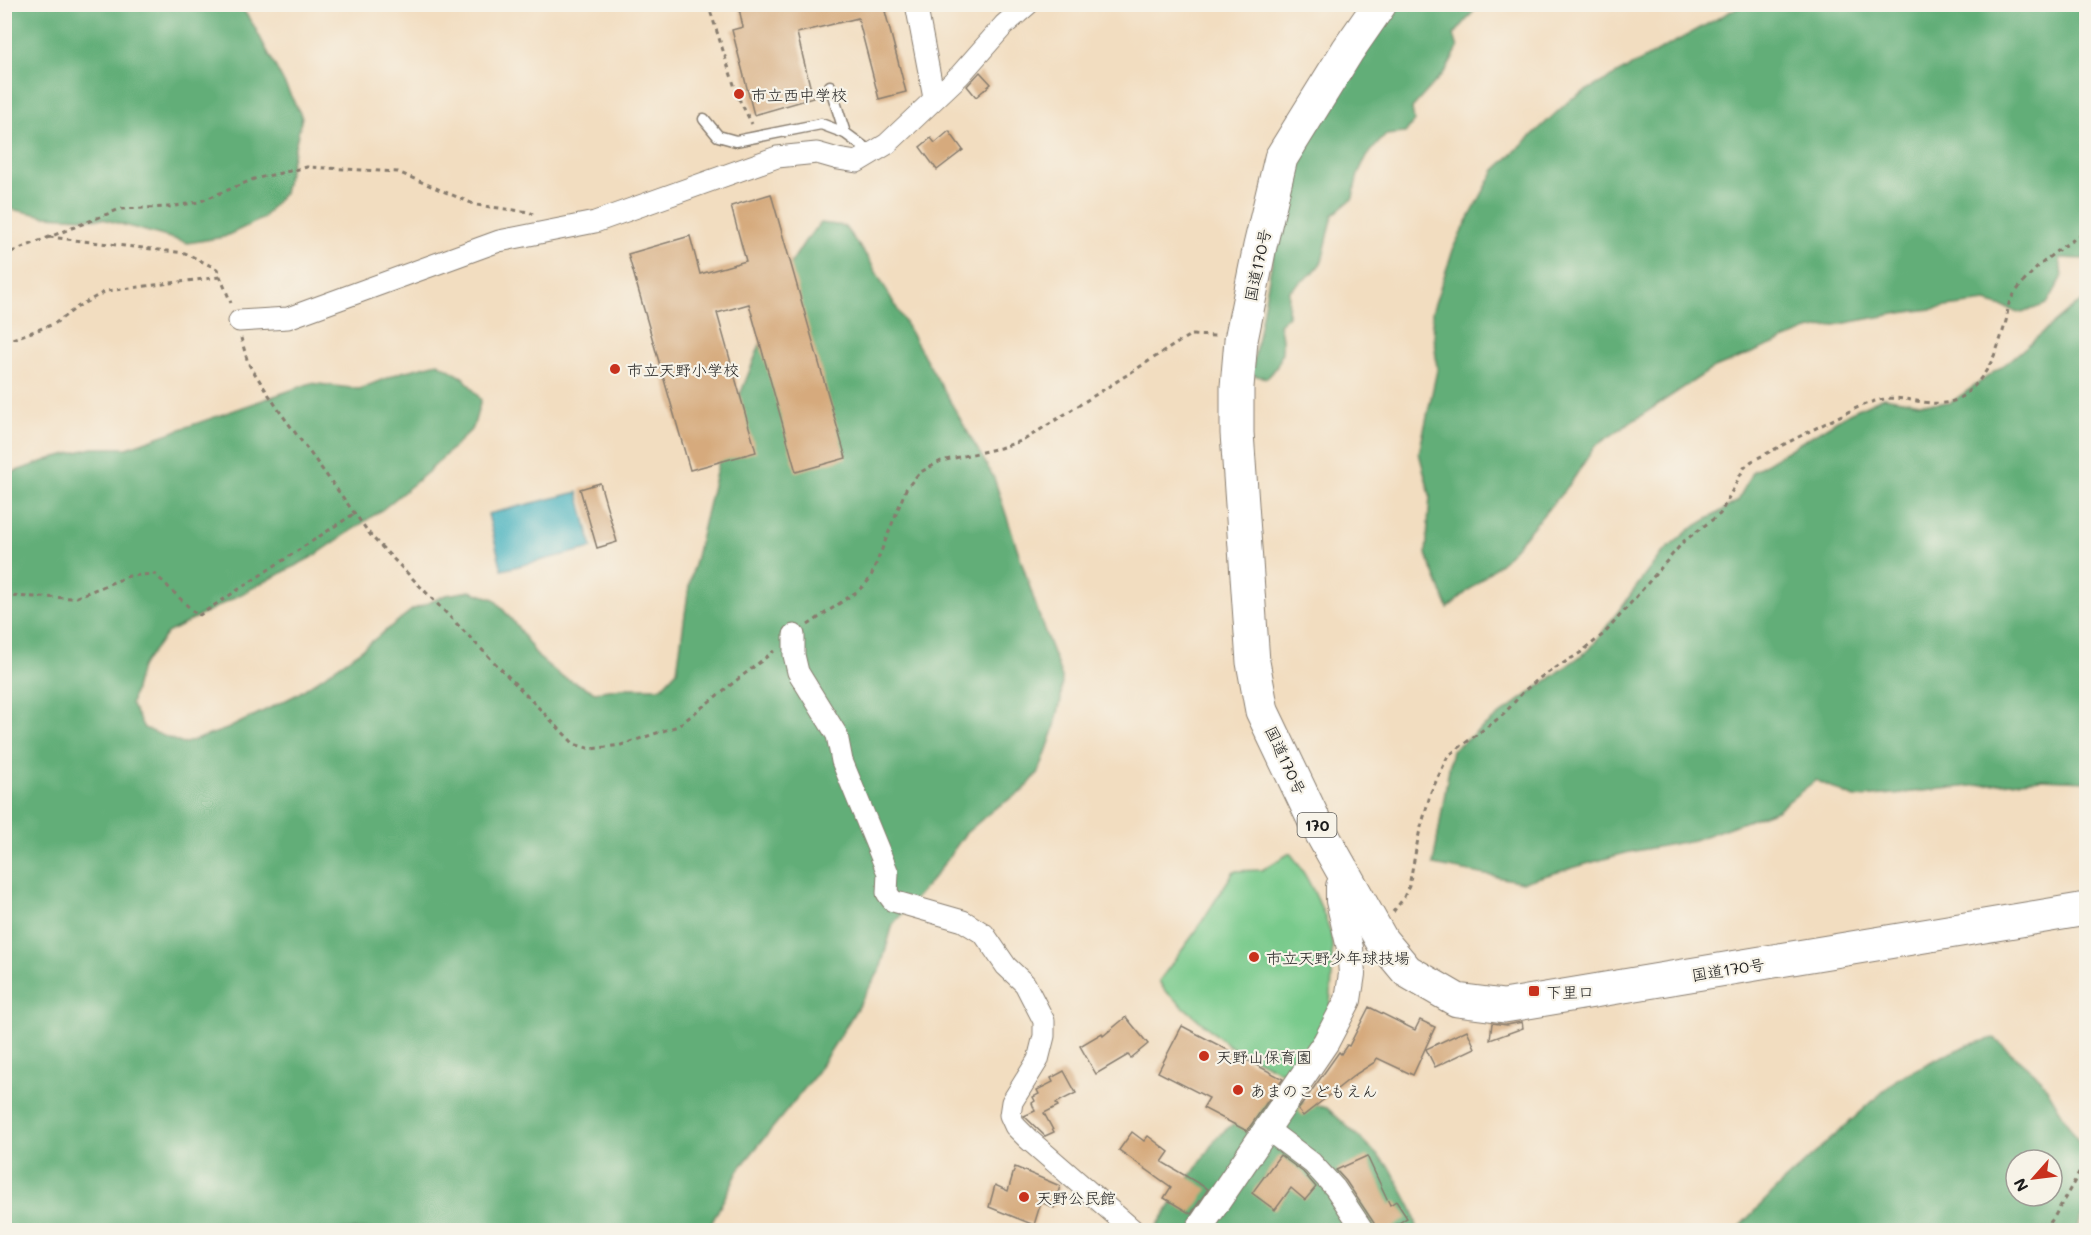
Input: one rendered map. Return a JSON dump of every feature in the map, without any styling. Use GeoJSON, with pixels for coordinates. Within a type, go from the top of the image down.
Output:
{"type":"FeatureCollection","features":[{"type":"Feature","properties":{"kind":"highway","name":"国道170号"},"geometry":{"type":"LineString","coordinates":[[1380,4],[1348,50],[1281,158],[1241,339],[1237,387],[1237,433],[1253,662],[1262,711],[1314,820],[1382,941],[1407,971],[1457,1000],[1504,1006],[2086,909]]}},
{"type":"Feature","properties":{"kind":"street"},"geometry":{"type":"LineString","coordinates":[[916,4],[934,98]]}},
{"type":"Feature","properties":{"kind":"street"},"geometry":{"type":"LineString","coordinates":[[239,321],[288,318],[499,241],[595,222],[777,157],[817,153],[857,162],[887,144],[960,75],[1004,25],[1028,4]]}},
{"type":"Feature","properties":{"kind":"street"},"geometry":{"type":"LineString","coordinates":[[794,635],[794,655],[798,672],[837,735],[842,761],[888,873],[887,893],[893,901],[963,921],[984,934],[1006,966],[1025,984],[1044,1021],[1044,1036],[1038,1060],[1012,1102],[1010,1115],[1015,1126],[1133,1230]]}},
{"type":"Feature","properties":{"kind":"street"},"geometry":{"type":"LineString","coordinates":[[1198,1230],[1326,1042],[1348,1000],[1352,974],[1351,957],[1339,893],[1339,886],[1346,876]]}},
{"type":"Feature","properties":{"kind":"street"},"geometry":{"type":"LineString","coordinates":[[1267,1129],[1312,1163],[1335,1188],[1363,1230]]}},
{"type":"Feature","properties":{"kind":"lane"},"geometry":{"type":"LineString","coordinates":[[830,86],[844,133]]}},
{"type":"Feature","properties":{"kind":"lane"},"geometry":{"type":"LineString","coordinates":[[704,119],[718,136],[736,141],[821,124],[844,133],[872,153]]}},
{"type":"Feature","properties":{"kind":"path"},"geometry":{"type":"LineString","coordinates":[[708,4],[738,97],[749,120],[761,137]]}},
{"type":"Feature","properties":{"kind":"path"},"geometry":{"type":"LineString","coordinates":[[4,255],[120,209],[169,207],[199,202],[254,179],[307,167],[398,172],[476,205],[529,212],[561,229]]}},
{"type":"Feature","properties":{"kind":"path"},"geometry":{"type":"LineString","coordinates":[[1376,930],[1403,899],[1431,792],[1448,756],[1503,715],[1524,691],[1541,677],[1580,653],[1605,633],[1684,541],[1720,514],[1744,468],[1752,461],[1870,401],[1894,397],[1928,403],[1949,402],[1963,397],[1993,362],[2010,300],[2035,270],[2086,233]]}},
{"type":"Feature","properties":{"kind":"path"},"geometry":{"type":"LineString","coordinates":[[49,237],[185,253],[217,269],[239,321],[248,363],[280,412],[372,537],[574,744],[591,749],[621,745],[678,726],[794,635],[859,590],[870,579],[906,489],[919,473],[941,462],[1024,440],[1190,335],[1241,339]]}},
{"type":"Feature","properties":{"kind":"path"},"geometry":{"type":"LineString","coordinates":[[4,342],[54,324],[79,306],[106,291],[220,277]]}},
{"type":"Feature","properties":{"kind":"path"},"geometry":{"type":"LineString","coordinates":[[4,596],[74,597],[129,576],[155,574],[198,616],[355,513]]}},
{"type":"Feature","properties":{"kind":"path"},"geometry":{"type":"LineString","coordinates":[[2044,1230],[2053,1219],[2086,1161]]}},
{"type":"Feature","properties":{"kind":"green space"},"geometry":{"type":"Polygon","coordinates":[[[5,4],[240,5],[254,26],[302,117],[284,193],[262,219],[224,237],[188,243],[103,219],[45,216],[5,208],[5,4]]]}},
{"type":"Feature","properties":{"kind":"green space"},"geometry":{"type":"Polygon","coordinates":[[[1392,5],[1479,5],[1454,35],[1458,48],[1446,70],[1412,108],[1414,121],[1405,133],[1386,135],[1363,163],[1353,198],[1333,215],[1322,262],[1313,273],[1289,291],[1288,316],[1279,324],[1282,353],[1277,366],[1267,378],[1251,375],[1289,170],[1392,5]]]}},
{"type":"Feature","properties":{"kind":"green space"},"geometry":{"type":"Polygon","coordinates":[[[1742,5],[2086,5],[2086,259],[2060,258],[2062,278],[2047,304],[2022,313],[1986,302],[1900,313],[1808,330],[1710,370],[1595,446],[1570,484],[1505,559],[1448,608],[1426,554],[1430,495],[1419,453],[1437,370],[1432,312],[1455,244],[1495,170],[1571,99],[1742,5]]]}},
{"type":"Feature","properties":{"kind":"green space"},"geometry":{"type":"Polygon","coordinates":[[[821,223],[844,226],[868,258],[994,478],[1062,677],[1061,700],[1054,730],[1039,772],[1023,791],[994,809],[965,834],[935,876],[893,924],[880,970],[848,1023],[813,1078],[740,1168],[708,1230],[5,1230],[5,475],[56,457],[93,448],[127,448],[311,383],[359,389],[402,372],[438,363],[464,378],[481,400],[473,428],[428,472],[383,509],[314,556],[167,633],[141,667],[131,704],[144,728],[183,744],[227,729],[296,695],[357,653],[412,610],[446,595],[470,591],[494,599],[517,626],[538,657],[561,676],[595,692],[622,688],[661,688],[677,671],[689,586],[721,452],[740,395],[767,327],[782,277],[805,241],[821,223]]]}},
{"type":"Feature","properties":{"kind":"green space"},"geometry":{"type":"Polygon","coordinates":[[[2086,299],[2086,781],[2041,779],[1854,798],[1816,780],[1777,810],[1694,840],[1625,853],[1523,882],[1433,865],[1452,750],[1590,649],[1660,555],[1689,530],[1738,501],[1752,472],[1849,413],[1884,397],[1920,403],[1950,403],[2008,362],[2073,307],[2086,299]]]}},
{"type":"Feature","properties":{"kind":"green space","name":"市立天野少年球技場"},"geometry":{"type":"Polygon","coordinates":[[[1290,853],[1308,880],[1327,922],[1331,939],[1332,965],[1326,1028],[1316,1046],[1291,1077],[1228,1045],[1165,991],[1159,981],[1196,931],[1234,871],[1262,870],[1290,853]]]}},
{"type":"Feature","properties":{"kind":"green space"},"geometry":{"type":"Polygon","coordinates":[[[1994,1038],[2041,1079],[2086,1154],[2086,1208],[2076,1230],[1736,1230],[1778,1187],[1897,1079],[1968,1045],[1994,1038]]]}},
{"type":"Feature","properties":{"kind":"green space"},"geometry":{"type":"Polygon","coordinates":[[[1282,1096],[1327,1108],[1360,1138],[1391,1169],[1413,1211],[1418,1230],[1154,1230],[1217,1137],[1253,1108],[1282,1096]]]}},
{"type":"Feature","properties":{"kind":"water"},"geometry":{"type":"Polygon","coordinates":[[[578,492],[592,548],[502,570],[488,514],[578,492]]]}},
{"type":"Feature","properties":{"kind":"building"},"geometry":{"type":"Polygon","coordinates":[[[738,4],[890,4],[890,10],[885,11],[906,92],[879,99],[858,18],[797,33],[813,98],[754,115],[732,30],[743,27],[738,4]]]}},
{"type":"Feature","properties":{"kind":"building"},"geometry":{"type":"Polygon","coordinates":[[[980,72],[991,84],[976,97],[967,86],[980,72]]]}},
{"type":"Feature","properties":{"kind":"building"},"geometry":{"type":"Polygon","coordinates":[[[949,131],[963,150],[937,170],[920,147],[931,138],[935,143],[949,131]]]}},
{"type":"Feature","properties":{"kind":"building"},"geometry":{"type":"Polygon","coordinates":[[[771,194],[846,458],[796,472],[749,304],[717,313],[756,452],[690,470],[628,254],[690,236],[700,274],[746,261],[731,206],[771,194]]]}},
{"type":"Feature","properties":{"kind":"building"},"geometry":{"type":"Polygon","coordinates":[[[600,483],[617,542],[597,548],[580,489],[600,483]]]}},
{"type":"Feature","properties":{"kind":"building"},"geometry":{"type":"Polygon","coordinates":[[[1369,1007],[1415,1030],[1420,1020],[1435,1027],[1413,1075],[1377,1058],[1375,1062],[1356,1074],[1303,1116],[1298,1110],[1339,1052],[1341,1054],[1347,1045],[1349,1046],[1369,1007]]]}},
{"type":"Feature","properties":{"kind":"building"},"geometry":{"type":"Polygon","coordinates":[[[1126,1017],[1148,1044],[1131,1058],[1128,1055],[1096,1074],[1080,1046],[1102,1033],[1103,1036],[1126,1017]]]}},
{"type":"Feature","properties":{"kind":"building"},"geometry":{"type":"Polygon","coordinates":[[[1522,1022],[1523,1028],[1490,1040],[1492,1023],[1507,1025],[1522,1022]]]}},
{"type":"Feature","properties":{"kind":"building","name":"あまのこどもえん"},"geometry":{"type":"Polygon","coordinates":[[[1182,1026],[1283,1079],[1247,1131],[1203,1108],[1209,1098],[1158,1072],[1182,1026]]]}},
{"type":"Feature","properties":{"kind":"building"},"geometry":{"type":"Polygon","coordinates":[[[1467,1030],[1475,1048],[1435,1067],[1426,1049],[1467,1030]]]}},
{"type":"Feature","properties":{"kind":"building"},"geometry":{"type":"Polygon","coordinates":[[[1064,1071],[1076,1093],[1056,1103],[1058,1106],[1044,1113],[1054,1132],[1045,1136],[1024,1116],[1035,1111],[1032,1103],[1035,1101],[1033,1097],[1039,1094],[1037,1090],[1053,1082],[1051,1078],[1064,1071]]]}},
{"type":"Feature","properties":{"kind":"building"},"geometry":{"type":"Polygon","coordinates":[[[1132,1132],[1144,1141],[1148,1136],[1169,1152],[1162,1162],[1208,1189],[1191,1214],[1164,1198],[1171,1187],[1119,1150],[1132,1132]]]}},
{"type":"Feature","properties":{"kind":"building"},"geometry":{"type":"Polygon","coordinates":[[[1280,1155],[1303,1172],[1316,1187],[1305,1200],[1291,1188],[1275,1210],[1252,1193],[1280,1155]]]}},
{"type":"Feature","properties":{"kind":"building"},"geometry":{"type":"Polygon","coordinates":[[[1367,1156],[1390,1205],[1396,1201],[1407,1218],[1388,1230],[1376,1230],[1374,1223],[1346,1181],[1336,1170],[1367,1156]]]}},
{"type":"Feature","properties":{"kind":"building","name":"天野公民館"},"geometry":{"type":"Polygon","coordinates":[[[1015,1167],[1060,1186],[1054,1208],[1041,1202],[1034,1225],[989,1207],[995,1185],[1008,1191],[1015,1167]]]}},
{"type":"Feature","properties":{"kind":"place","name":"市立西中学校"},"geometry":{"type":"Point","coordinates":[739,94]}},
{"type":"Feature","properties":{"kind":"place","name":"市立天野小学校"},"geometry":{"type":"Point","coordinates":[615,369]}},
{"type":"Feature","properties":{"kind":"place","name":"市立天野少年球技場"},"geometry":{"type":"Point","coordinates":[1254,957]}},
{"type":"Feature","properties":{"kind":"place","name":"下里口"},"geometry":{"type":"Point","coordinates":[1534,991]}},
{"type":"Feature","properties":{"kind":"place","name":"天野山保育園"},"geometry":{"type":"Point","coordinates":[1204,1056]}},
{"type":"Feature","properties":{"kind":"place","name":"あまのこどもえん"},"geometry":{"type":"Point","coordinates":[1238,1090]}},
{"type":"Feature","properties":{"kind":"place","name":"天野公民館"},"geometry":{"type":"Point","coordinates":[1024,1197]}}]}
